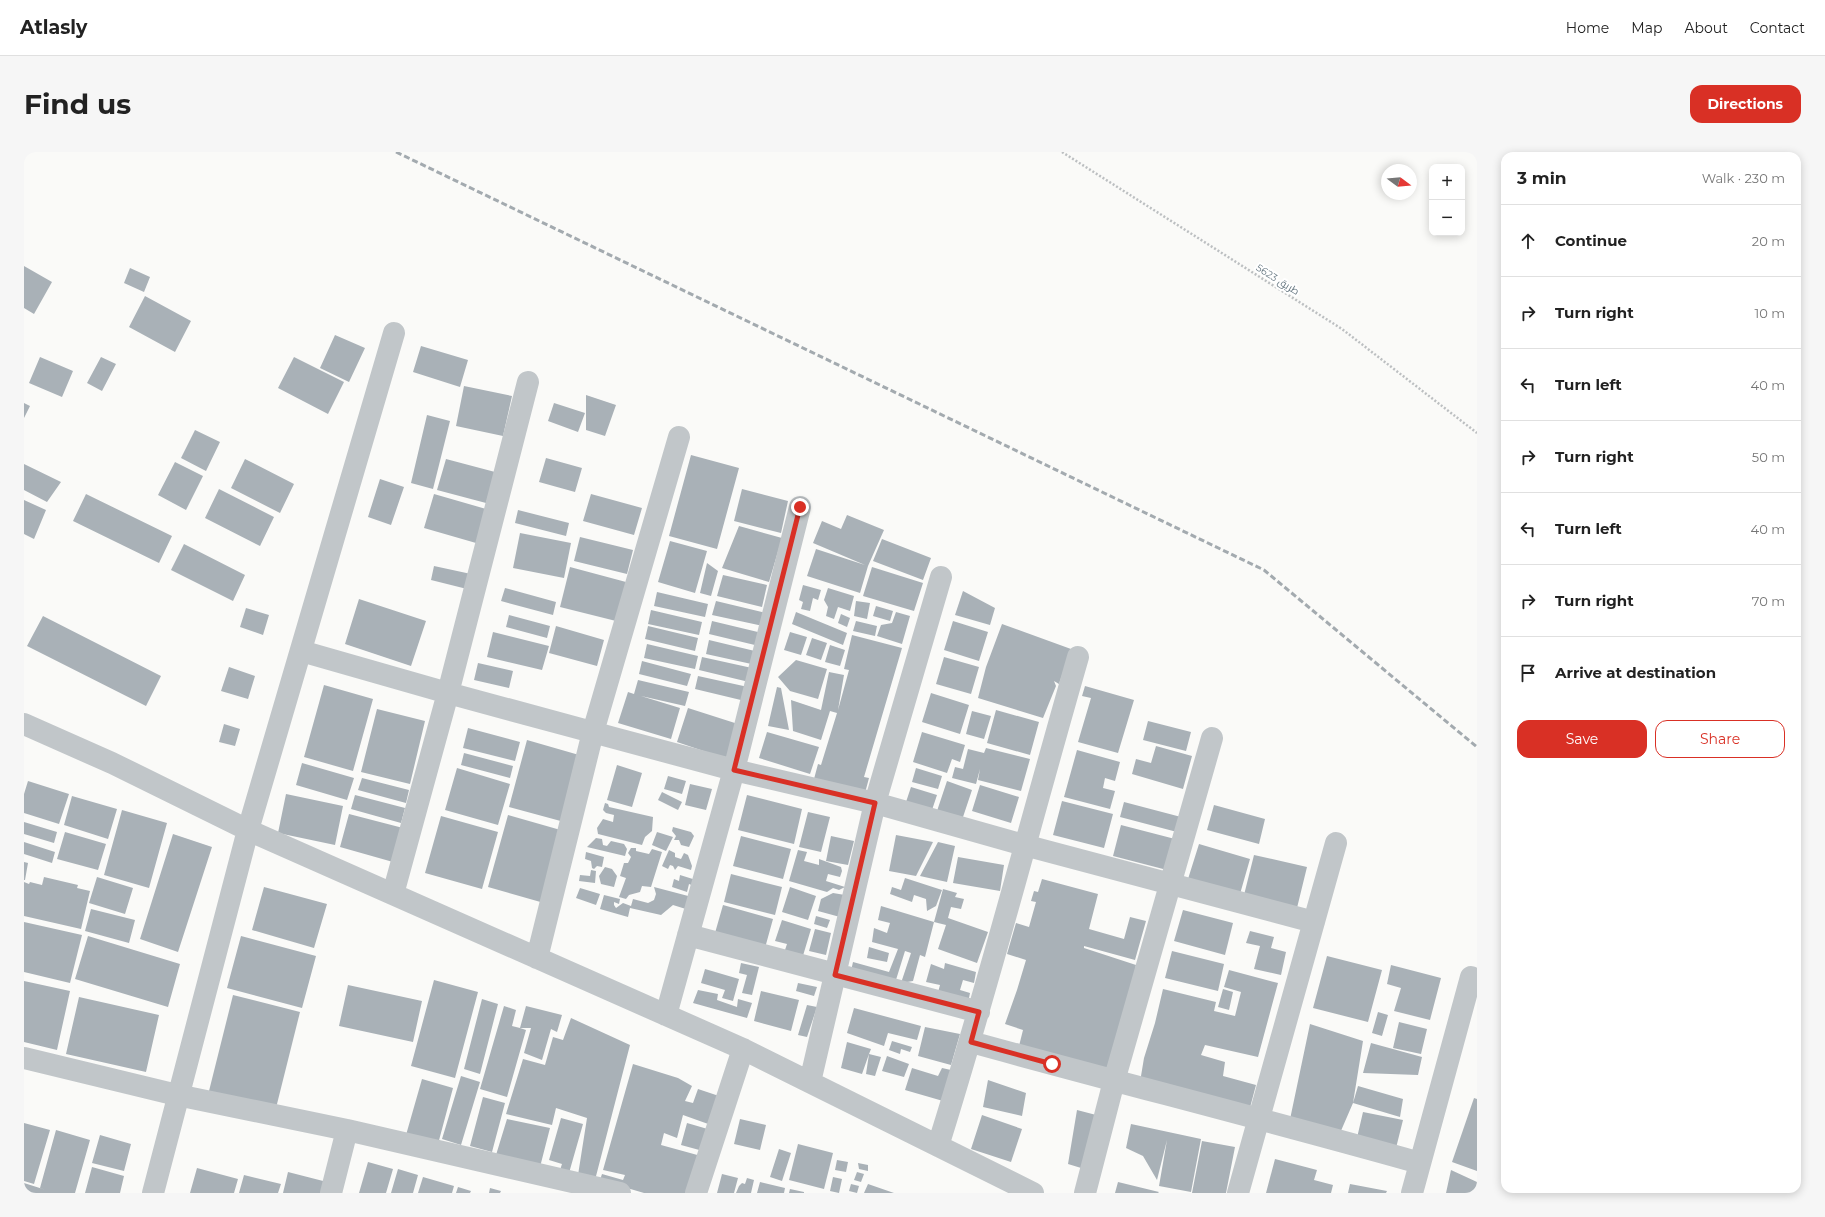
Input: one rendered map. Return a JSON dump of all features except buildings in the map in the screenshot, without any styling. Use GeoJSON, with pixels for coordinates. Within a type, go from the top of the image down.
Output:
{"type":"FeatureCollection","features":[{"type":"Feature","properties":{"kind":"street"},"geometry":{"type":"LineString","coordinates":[[153,1193],[177,1095],[248,830],[394,333]]}},
{"type":"Feature","properties":{"kind":"street"},"geometry":{"type":"LineString","coordinates":[[392,894],[448,693],[528,382]]}},
{"type":"Feature","properties":{"kind":"street"},"geometry":{"type":"LineString","coordinates":[[538,958],[593,732],[679,437]]}},
{"type":"Feature","properties":{"kind":"street"},"geometry":{"type":"LineString","coordinates":[[666,1015],[734,770],[800,507]]}},
{"type":"Feature","properties":{"kind":"street"},"geometry":{"type":"LineString","coordinates":[[810,1082],[875,803],[941,577]]}},
{"type":"Feature","properties":{"kind":"street"},"geometry":{"type":"LineString","coordinates":[[301,650],[448,693],[734,770],[875,803],[1024,845],[1314,922]]}},
{"type":"Feature","properties":{"kind":"street"},"geometry":{"type":"LineString","coordinates":[[938,1146],[971,1042],[1024,845],[1078,657]]}},
{"type":"Feature","properties":{"kind":"street"},"geometry":{"type":"LineString","coordinates":[[25,726],[112,763],[248,830],[743,1049],[1033,1193]]}},
{"type":"Feature","properties":{"kind":"street"},"geometry":{"type":"LineString","coordinates":[[1085,1193],[1114,1081],[1212,738]]}},
{"type":"Feature","properties":{"kind":"street"},"geometry":{"type":"LineString","coordinates":[[1238,1193],[1336,842]]}},
{"type":"Feature","properties":{"kind":"street"},"geometry":{"type":"LineString","coordinates":[[688,935],[979,1012]]}},
{"type":"Feature","properties":{"kind":"street"},"geometry":{"type":"LineString","coordinates":[[1412,1193],[1471,977]]}},
{"type":"Feature","properties":{"kind":"street"},"geometry":{"type":"LineString","coordinates":[[971,1042],[1258,1118],[1420,1163]]}},
{"type":"Feature","properties":{"kind":"street"},"geometry":{"type":"LineString","coordinates":[[696,1193],[743,1049]]}},
{"type":"Feature","properties":{"kind":"street"},"geometry":{"type":"LineString","coordinates":[[24,1058],[177,1095],[347,1130],[578,1188],[620,1193]]}},
{"type":"Feature","properties":{"kind":"street"},"geometry":{"type":"LineString","coordinates":[[332,1193],[347,1130]]}},
{"type":"Feature","properties":{"kind":"path","name":"طريق 5623"},"geometry":{"type":"LineString","coordinates":[[1062,152],[1342,329],[1477,433]]}},
{"type":"Feature","properties":{"kind":"railway"},"geometry":{"type":"LineString","coordinates":[[396,152],[1264,570],[1477,747]]}},
{"type":"Feature","properties":{"kind":"route"},"geometry":{"type":"LineString","coordinates":[[800,507],[734,770],[875,803],[835,975],[979,1012],[971,1042],[1052,1064]]}}]}
